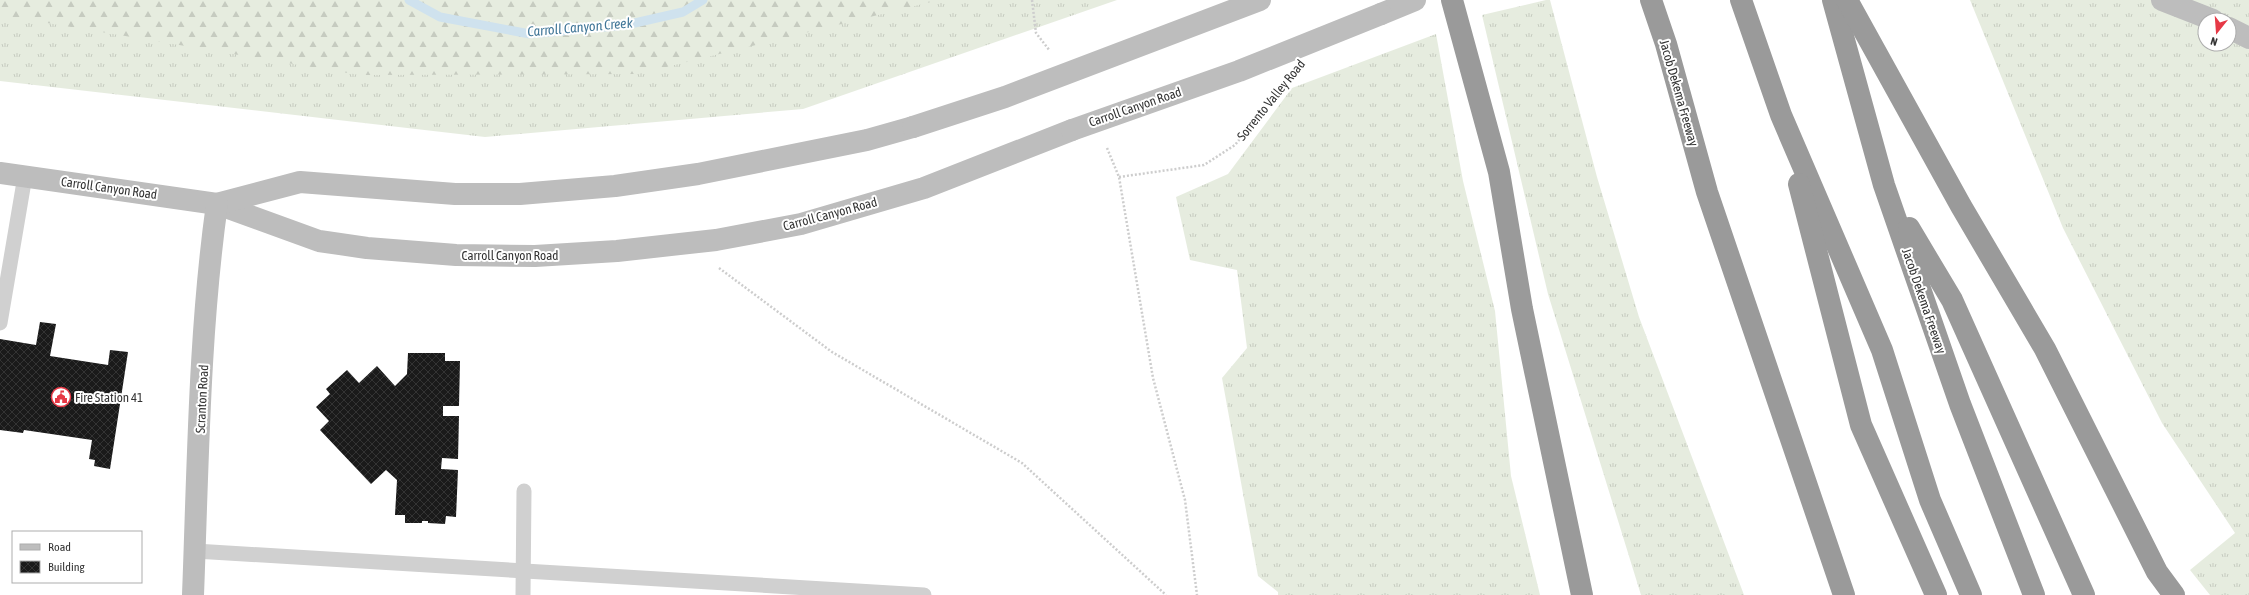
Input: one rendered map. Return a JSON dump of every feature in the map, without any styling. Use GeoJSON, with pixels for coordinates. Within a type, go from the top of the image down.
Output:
{"type":"FeatureCollection","features":[{"type":"Feature","properties":{"kind":"highway"},"geometry":{"type":"LineString","coordinates":[[1452,0],[1499,172],[1522,308],[1582,595]]}},
{"type":"Feature","properties":{"kind":"highway","name":"Jacob Dekema Freeway"},"geometry":{"type":"LineString","coordinates":[[1651,0],[1666,44],[1707,192],[1844,595]]}},
{"type":"Feature","properties":{"kind":"highway"},"geometry":{"type":"LineString","coordinates":[[1741,0],[1781,115],[1882,350],[1930,500],[1971,595]]}},
{"type":"Feature","properties":{"kind":"highway","name":"Jacob Dekema Freeway"},"geometry":{"type":"LineString","coordinates":[[1833,0],[1884,185],[1960,404],[2034,595]]}},
{"type":"Feature","properties":{"kind":"highway"},"geometry":{"type":"LineString","coordinates":[[1847,0],[1961,206],[2045,349],[2157,572],[2174,595]]}},
{"type":"Feature","properties":{"kind":"highway"},"geometry":{"type":"LineString","coordinates":[[1781,115],[1862,425],[1936,595]]}},
{"type":"Feature","properties":{"kind":"highway"},"geometry":{"type":"LineString","coordinates":[[1884,185],[1952,300],[2084,595]]}},
{"type":"Feature","properties":{"kind":"main road","name":"Carroll Canyon Road"},"geometry":{"type":"LineString","coordinates":[[217,204],[300,182],[455,194],[520,194],[615,186],[706,172],[867,140],[913,127],[1005,97],[1260,0]]}},
{"type":"Feature","properties":{"kind":"main road","name":"Carroll Canyon Road"},"geometry":{"type":"LineString","coordinates":[[0,173],[217,204],[319,241],[367,248],[456,255],[534,256],[617,251],[685,243],[801,224],[924,188],[1086,124],[1239,71],[1415,0]]}},
{"type":"Feature","properties":{"kind":"main road"},"geometry":{"type":"LineString","coordinates":[[2162,0],[2197,14]]}},
{"type":"Feature","properties":{"kind":"main road"},"geometry":{"type":"LineString","coordinates":[[2237,32],[2249,38]]}},
{"type":"Feature","properties":{"kind":"main road","name":"Scranton Road"},"geometry":{"type":"LineString","coordinates":[[193,595],[205,319],[210,254],[217,204]]}},
{"type":"Feature","properties":{"kind":"lane"},"geometry":{"type":"LineString","coordinates":[[0,322],[25,176]]}},
{"type":"Feature","properties":{"kind":"lane"},"geometry":{"type":"LineString","coordinates":[[523,595],[524,491]]}},
{"type":"Feature","properties":{"kind":"lane"},"geometry":{"type":"LineString","coordinates":[[195,551],[924,595]]}},
{"type":"Feature","properties":{"kind":"path"},"geometry":{"type":"LineString","coordinates":[[1032,0],[1036,33],[1054,56]]}},
{"type":"Feature","properties":{"kind":"path","name":"Sorrento Valley Road"},"geometry":{"type":"LineString","coordinates":[[1119,177],[1204,165],[1235,145],[1284,83]]}},
{"type":"Feature","properties":{"kind":"path"},"geometry":{"type":"LineString","coordinates":[[1104,141],[1119,177],[1153,378],[1185,500],[1197,595]]}},
{"type":"Feature","properties":{"kind":"path"},"geometry":{"type":"LineString","coordinates":[[685,243],[832,352],[1022,463],[1166,595]]}},
{"type":"Feature","properties":{"kind":"green space"},"geometry":{"type":"Polygon","coordinates":[[[0,0],[1117,0],[803,109],[485,137],[0,81],[0,0]]]}},
{"type":"Feature","properties":{"kind":"green space"},"geometry":{"type":"Polygon","coordinates":[[[0,0],[939,0],[638,74],[360,75],[0,15],[0,0]]]}},
{"type":"Feature","properties":{"kind":"green space"},"geometry":{"type":"Polygon","coordinates":[[[1550,0],[1597,177],[1639,317],[1744,595],[1641,595],[1548,294],[1482,15],[1550,0]]]}},
{"type":"Feature","properties":{"kind":"green space"},"geometry":{"type":"Polygon","coordinates":[[[1970,0],[2249,0],[2249,595],[2210,595],[2190,570],[2235,533],[2162,423],[2063,228],[1970,0]]]}},
{"type":"Feature","properties":{"kind":"green space"},"geometry":{"type":"Polygon","coordinates":[[[1436,34],[1463,181],[1495,311],[1511,476],[1540,595],[1278,595],[1278,592],[1258,576],[1222,378],[1247,348],[1237,270],[1190,260],[1176,197],[1228,174],[1292,88],[1436,34]]]}},
{"type":"Feature","properties":{"kind":"building","name":"Fire Station 41"},"geometry":{"type":"Polygon","coordinates":[[[40,322],[56,324],[50,356],[108,365],[110,350],[128,352],[110,469],[94,466],[95,460],[89,459],[92,440],[24,430],[23,433],[0,430],[0,339],[36,345],[40,322]]]}},
{"type":"Feature","properties":{"kind":"building"},"geometry":{"type":"Polygon","coordinates":[[[408,353],[445,353],[445,361],[460,361],[459,406],[443,406],[443,416],[459,416],[458,459],[442,458],[441,469],[458,470],[456,517],[446,516],[445,524],[428,523],[428,521],[422,521],[422,523],[405,523],[405,515],[395,515],[397,480],[386,470],[371,484],[320,430],[329,421],[316,407],[330,394],[326,389],[347,370],[359,383],[377,366],[395,386],[407,374],[408,353]]]}},
{"type":"Feature","properties":{"kind":"waterway","name":"Carroll Canyon Creek"},"geometry":{"type":"LineString","coordinates":[[409,0],[440,17],[530,34],[626,25],[683,12],[703,0]]}},
{"type":"Feature","properties":{"kind":"place","name":"Fire Station 41"},"geometry":{"type":"Point","coordinates":[61,397]}}]}
